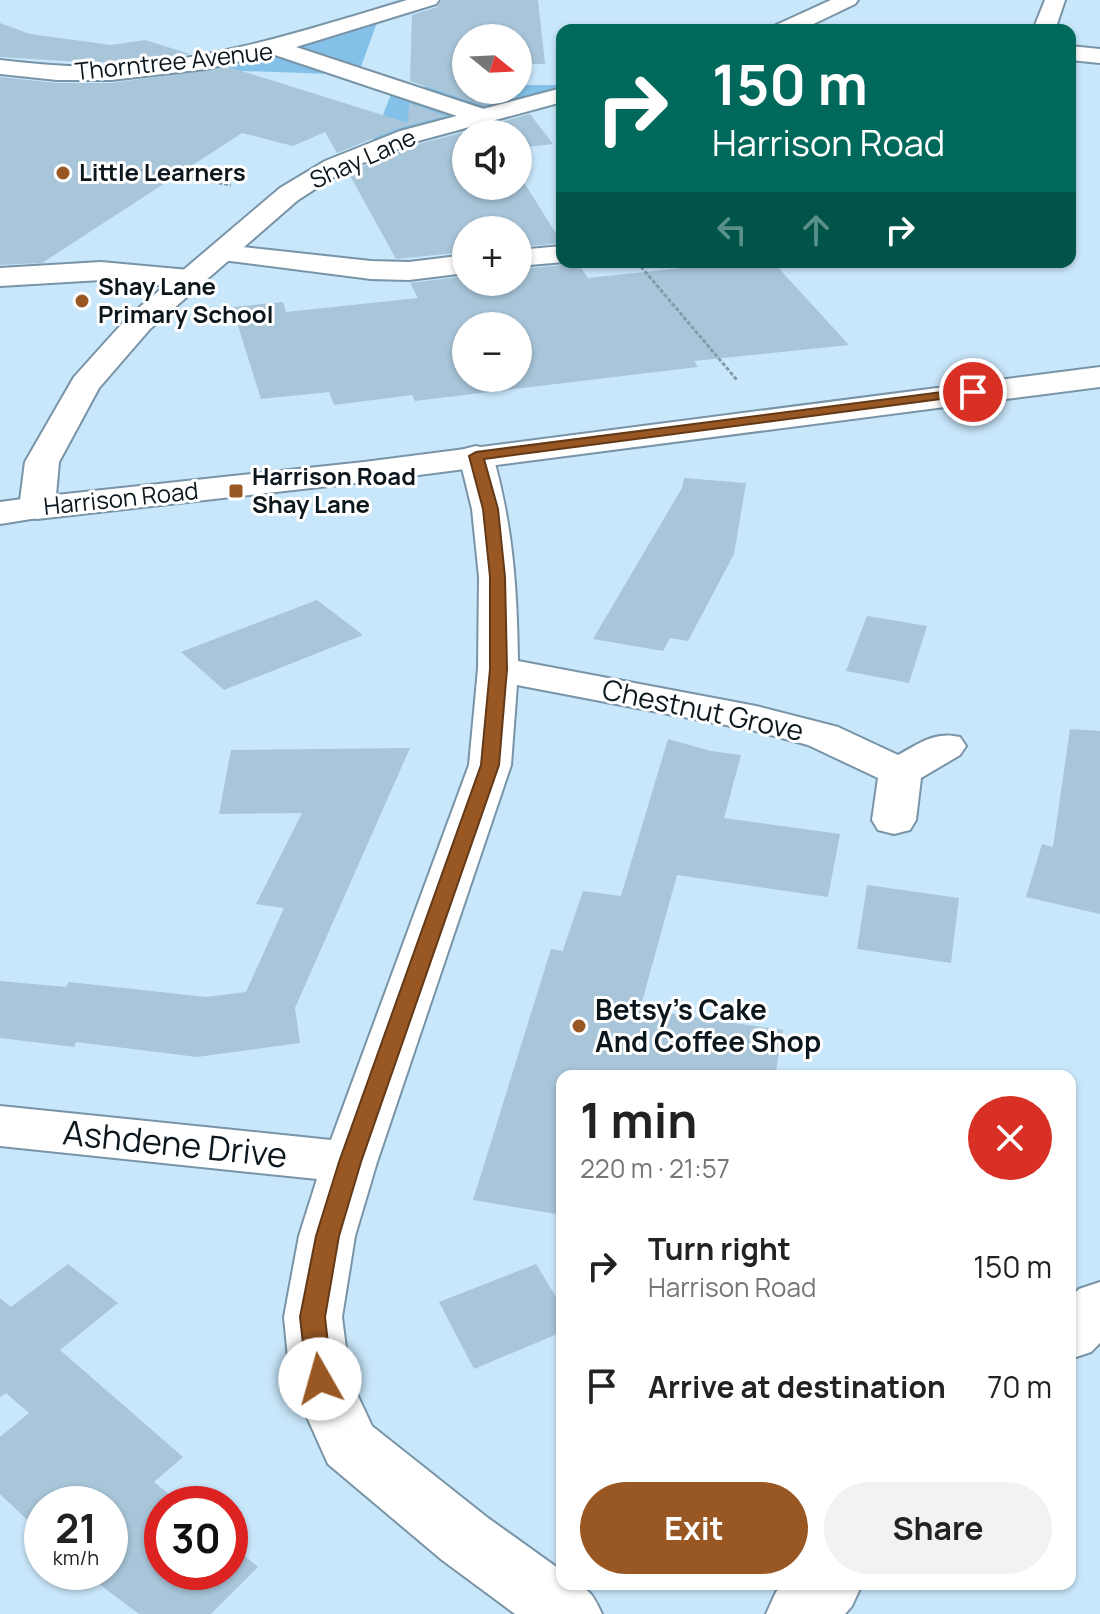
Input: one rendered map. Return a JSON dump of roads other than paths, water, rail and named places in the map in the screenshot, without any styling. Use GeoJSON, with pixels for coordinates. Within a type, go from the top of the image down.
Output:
{"type":"FeatureCollection","features":[{"type":"Feature","properties":{"kind":"street"},"geometry":{"type":"LineString","coordinates":[[273,47],[429,0]]}},
{"type":"Feature","properties":{"kind":"street"},"geometry":{"type":"LineString","coordinates":[[797,24],[848,0]]}},
{"type":"Feature","properties":{"kind":"street"},"geometry":{"type":"LineString","coordinates":[[1046,24],[1055,0]]}},
{"type":"Feature","properties":{"kind":"street","name":"Thorntree Avenue"},"geometry":{"type":"LineString","coordinates":[[0,67],[57,73],[111,73],[205,62],[273,47],[481,116]]}},
{"type":"Feature","properties":{"kind":"street"},"geometry":{"type":"LineString","coordinates":[[1076,54],[1100,56]]}},
{"type":"Feature","properties":{"kind":"street","name":"Shay Lane"},"geometry":{"type":"LineString","coordinates":[[37,508],[42,462],[85,384],[139,323],[289,194],[334,166],[409,136],[556,97]]}},
{"type":"Feature","properties":{"kind":"street"},"geometry":{"type":"LineString","coordinates":[[224,253],[371,270],[409,271],[452,266]]}},
{"type":"Feature","properties":{"kind":"street"},"geometry":{"type":"LineString","coordinates":[[532,257],[556,255]]}},
{"type":"Feature","properties":{"kind":"street"},"geometry":{"type":"LineString","coordinates":[[0,277],[101,271],[189,279]]}},
{"type":"Feature","properties":{"kind":"street","name":"Harrison Road"},"geometry":{"type":"LineString","coordinates":[[0,513],[364,472],[769,417],[1100,377]]}},
{"type":"Feature","properties":{"kind":"street"},"geometry":{"type":"LineString","coordinates":[[476,456],[490,509],[498,577],[498,669],[490,765],[350,1162],[327,1236],[313,1317],[320,1379],[350,1445],[465,1539],[568,1614]]}},
{"type":"Feature","properties":{"kind":"street","name":"Chestnut Grove"},"geometry":{"type":"LineString","coordinates":[[498,669],[756,718],[823,736],[900,772]]}},
{"type":"Feature","properties":{"kind":"street"},"geometry":{"type":"LineString","coordinates":[[894,820],[900,772],[945,746]]}},
{"type":"Feature","properties":{"kind":"street","name":"Ashdene Drive"},"geometry":{"type":"LineString","coordinates":[[0,1126],[350,1162]]}},
{"type":"Feature","properties":{"kind":"street"},"geometry":{"type":"LineString","coordinates":[[1076,1329],[1100,1306]]}},
{"type":"Feature","properties":{"kind":"street"},"geometry":{"type":"LineString","coordinates":[[800,1614],[823,1590]]}},
{"type":"Feature","properties":{"kind":"place","name":"Little Learners"},"geometry":{"type":"Point","coordinates":[63,173]}},
{"type":"Feature","properties":{"kind":"place","name":"Shay Lane Primary School"},"geometry":{"type":"Point","coordinates":[82,301]}},
{"type":"Feature","properties":{"kind":"place","name":"Harrison Road Shay Lane"},"geometry":{"type":"Point","coordinates":[236,491]}},
{"type":"Feature","properties":{"kind":"place","name":"Betsy's Cake And Coffee Shop"},"geometry":{"type":"Point","coordinates":[579,1026]}}]}
